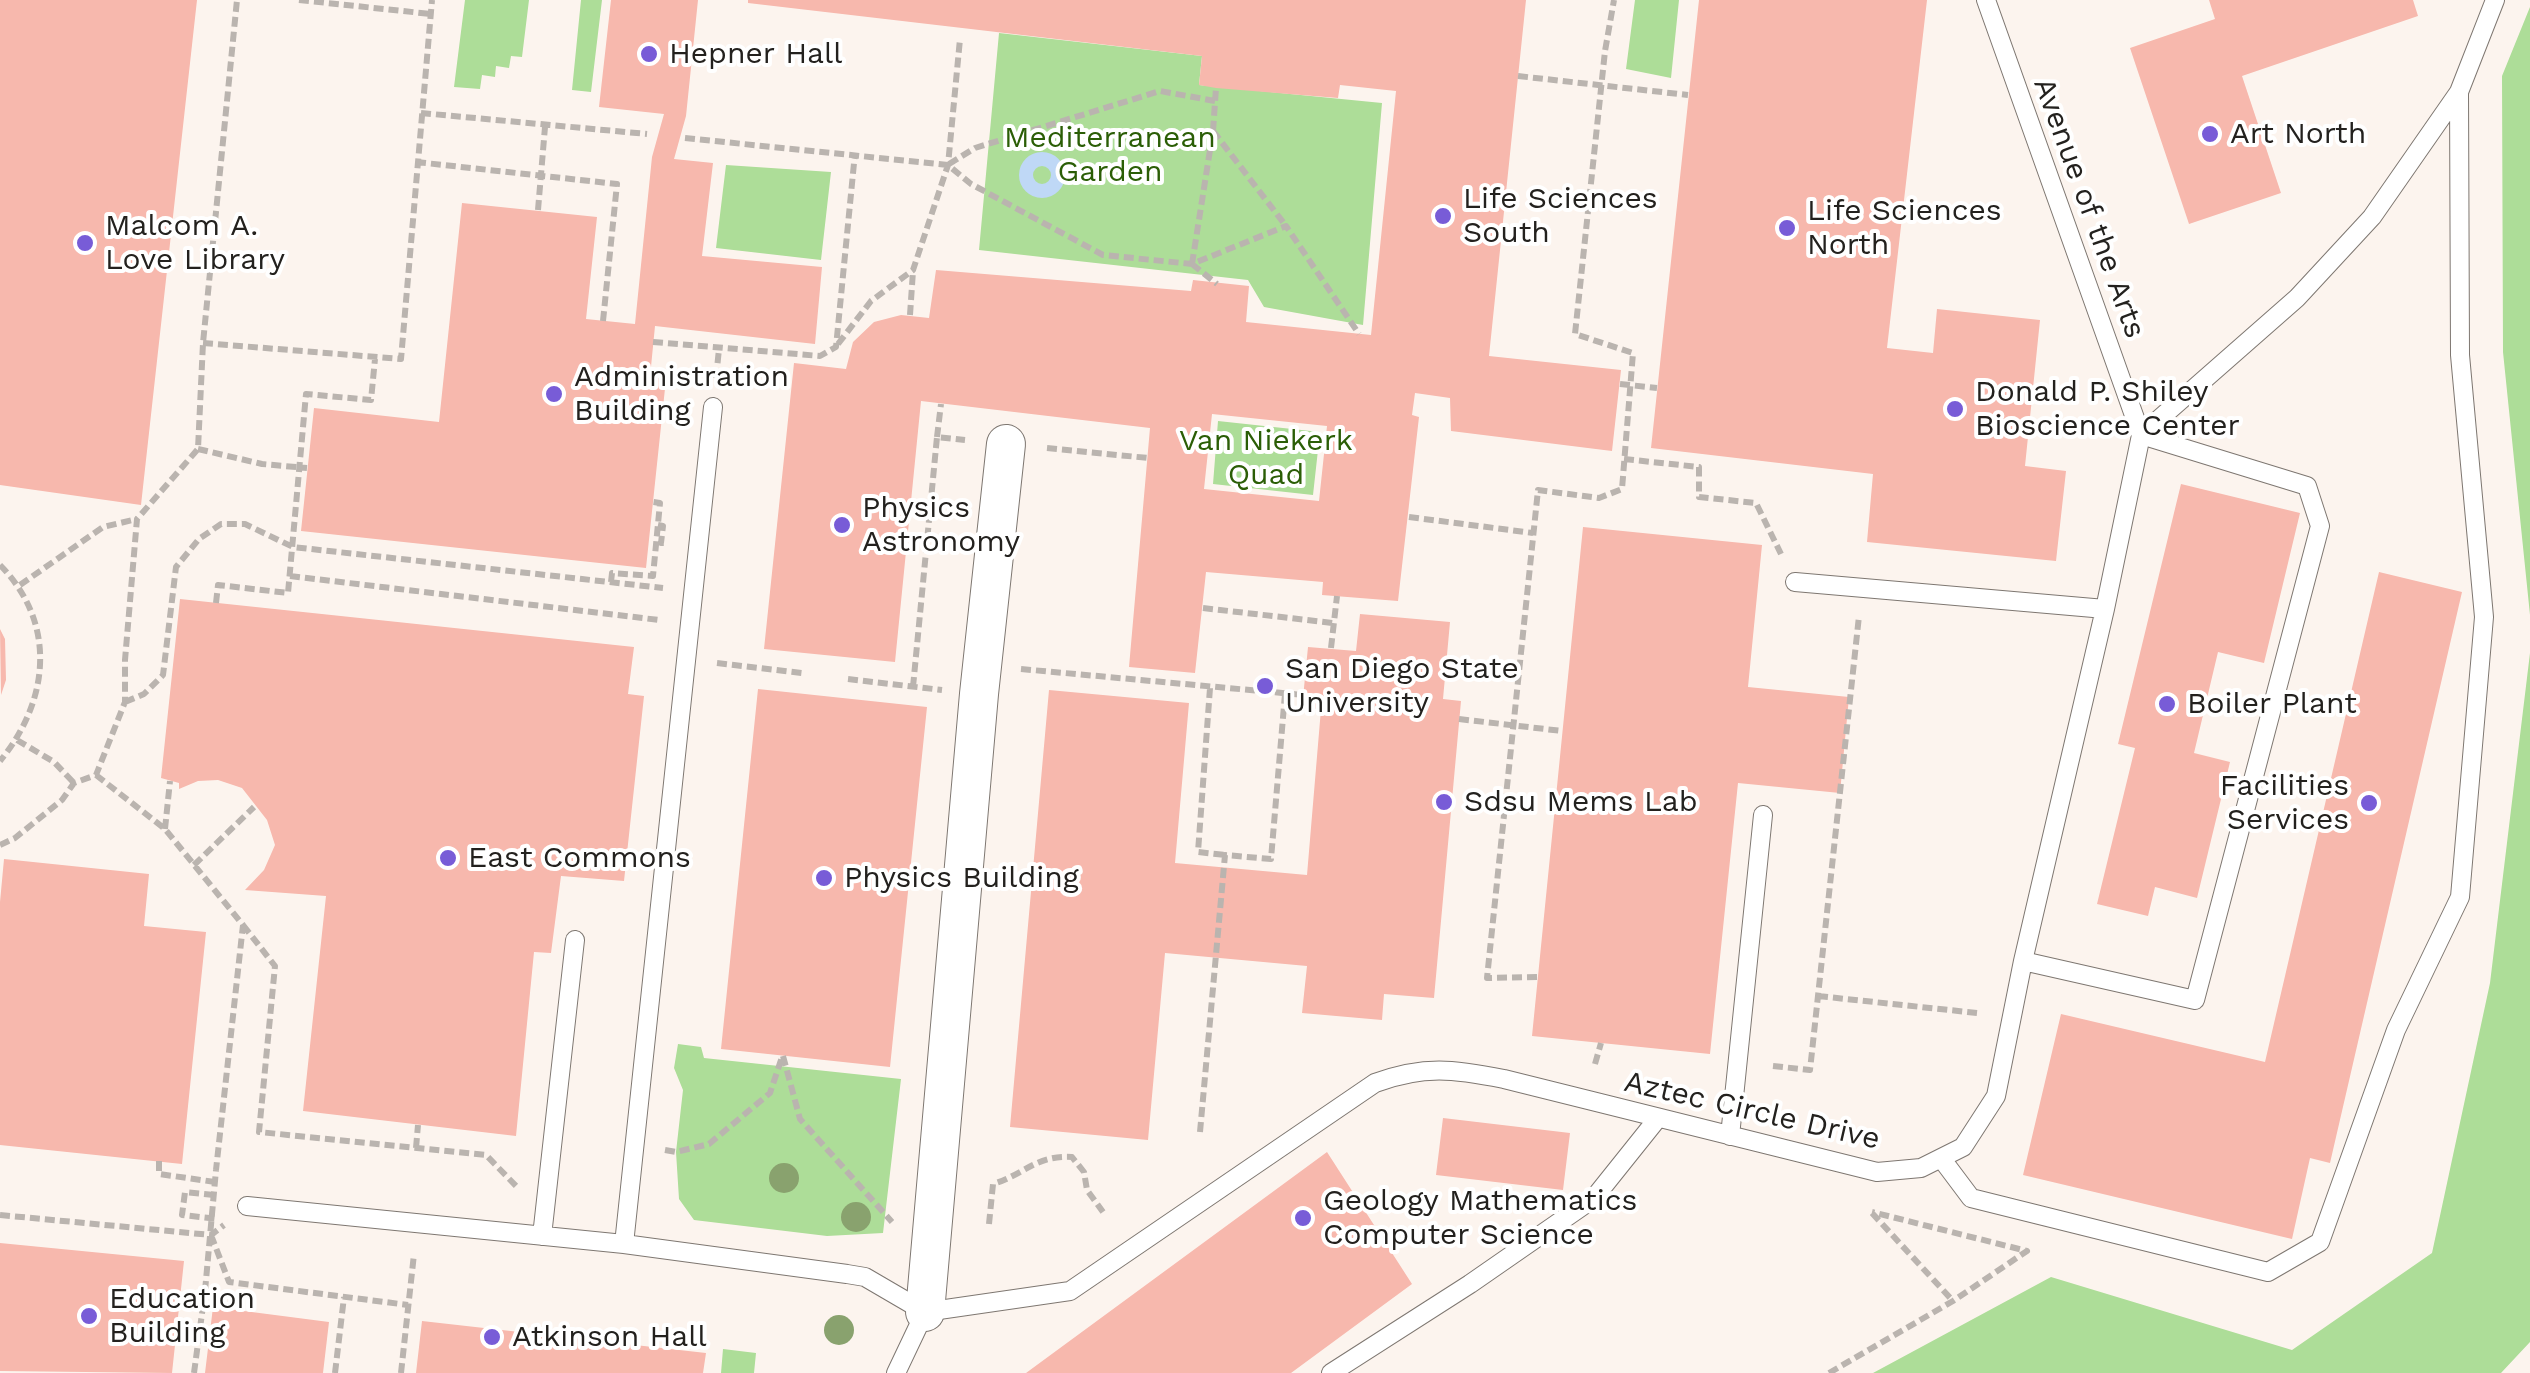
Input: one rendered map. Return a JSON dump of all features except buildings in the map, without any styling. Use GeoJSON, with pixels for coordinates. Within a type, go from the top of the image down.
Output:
{"type":"FeatureCollection","features":[{"type":"Feature","properties":{"kind":"street"},"geometry":{"type":"LineString","coordinates":[[925,1312],[982,664],[1006,444]]}},
{"type":"Feature","properties":{"kind":"lane","name":"Avenue of the Arts"},"geometry":{"type":"LineString","coordinates":[[1986,0],[2141,435]]}},
{"type":"Feature","properties":{"kind":"lane"},"geometry":{"type":"LineString","coordinates":[[2141,435],[2309,285],[2372,217],[2459,92],[2495,0]]}},
{"type":"Feature","properties":{"kind":"lane"},"geometry":{"type":"LineString","coordinates":[[1941,1158],[1971,1198],[2268,1272],[2320,1242],[2396,1030],[2460,897],[2484,618],[2460,355],[2459,92]]}},
{"type":"Feature","properties":{"kind":"lane"},"geometry":{"type":"LineString","coordinates":[[624,1244],[713,407]]}},
{"type":"Feature","properties":{"kind":"lane"},"geometry":{"type":"LineString","coordinates":[[2023,961],[2194,1000],[2320,526],[2307,486],[2141,435]]}},
{"type":"Feature","properties":{"kind":"lane","name":"Aztec Circle Drive"},"geometry":{"type":"LineString","coordinates":[[925,1312],[1070,1290],[1374,1083],[1409,1071],[1452,1069],[1504,1079],[1877,1172],[1920,1168],[1962,1147],[1996,1096],[2141,435]]}},
{"type":"Feature","properties":{"kind":"lane"},"geometry":{"type":"LineString","coordinates":[[1796,582],[2105,608]]}},
{"type":"Feature","properties":{"kind":"lane"},"geometry":{"type":"LineString","coordinates":[[1730,1136],[1763,815]]}},
{"type":"Feature","properties":{"kind":"lane"},"geometry":{"type":"LineString","coordinates":[[542,1236],[574,940]]}},
{"type":"Feature","properties":{"kind":"lane"},"geometry":{"type":"LineString","coordinates":[[1330,1373],[1470,1284],[1594,1198],[1658,1118]]}},
{"type":"Feature","properties":{"kind":"lane"},"geometry":{"type":"LineString","coordinates":[[246,1206],[624,1244],[865,1278],[925,1312],[896,1373]]}},
{"type":"Feature","properties":{"kind":"path"},"geometry":{"type":"LineString","coordinates":[[0,845],[15,838],[62,800],[74,783],[96,775],[125,702],[138,519],[198,449],[204,343],[237,0]]}},
{"type":"Feature","properties":{"kind":"path"},"geometry":{"type":"LineString","coordinates":[[299,0],[431,14]]}},
{"type":"Feature","properties":{"kind":"path"},"geometry":{"type":"LineString","coordinates":[[204,343],[401,359],[432,0]]}},
{"type":"Feature","properties":{"kind":"path"},"geometry":{"type":"LineString","coordinates":[[1537,977],[1488,978],[1538,490],[1599,498],[1622,488],[1633,353],[1575,334],[1605,51],[1614,0]]}},
{"type":"Feature","properties":{"kind":"path"},"geometry":{"type":"LineString","coordinates":[[910,316],[913,270],[948,165],[960,39]]}},
{"type":"Feature","properties":{"kind":"path"},"geometry":{"type":"LineString","coordinates":[[1518,76],[1688,95]]}},
{"type":"Feature","properties":{"kind":"path"},"geometry":{"type":"LineString","coordinates":[[1192,264],[1216,88]]}},
{"type":"Feature","properties":{"kind":"path"},"geometry":{"type":"LineString","coordinates":[[948,165],[975,148],[1160,91],[1214,101]]}},
{"type":"Feature","properties":{"kind":"path"},"geometry":{"type":"LineString","coordinates":[[421,113],[647,134]]}},
{"type":"Feature","properties":{"kind":"path"},"geometry":{"type":"LineString","coordinates":[[538,210],[545,126]]}},
{"type":"Feature","properties":{"kind":"path"},"geometry":{"type":"LineString","coordinates":[[1213,131],[1286,226],[1359,334]]}},
{"type":"Feature","properties":{"kind":"path"},"geometry":{"type":"LineString","coordinates":[[685,138],[948,165],[971,184],[1103,255],[1192,264],[1286,226]]}},
{"type":"Feature","properties":{"kind":"path"},"geometry":{"type":"LineString","coordinates":[[836,346],[855,153]]}},
{"type":"Feature","properties":{"kind":"path"},"geometry":{"type":"LineString","coordinates":[[416,162],[616,184],[603,321]]}},
{"type":"Feature","properties":{"kind":"path"},"geometry":{"type":"LineString","coordinates":[[1192,264],[1217,284]]}},
{"type":"Feature","properties":{"kind":"path"},"geometry":{"type":"LineString","coordinates":[[654,342],[820,356],[836,346],[870,301],[913,270]]}},
{"type":"Feature","properties":{"kind":"path"},"geometry":{"type":"LineString","coordinates":[[216,603],[218,586],[288,594],[304,468],[306,394],[371,400],[376,359]]}},
{"type":"Feature","properties":{"kind":"path"},"geometry":{"type":"LineString","coordinates":[[1620,384],[1658,388]]}},
{"type":"Feature","properties":{"kind":"path"},"geometry":{"type":"LineString","coordinates":[[937,437],[941,404]]}},
{"type":"Feature","properties":{"kind":"path"},"geometry":{"type":"LineString","coordinates":[[198,449],[262,464],[304,468]]}},
{"type":"Feature","properties":{"kind":"path"},"geometry":{"type":"LineString","coordinates":[[1624,459],[1699,467],[1699,497],[1756,504],[1796,582]]}},
{"type":"Feature","properties":{"kind":"path"},"geometry":{"type":"LineString","coordinates":[[611,582],[612,573],[652,576],[660,503],[653,502]]}},
{"type":"Feature","properties":{"kind":"path"},"geometry":{"type":"LineString","coordinates":[[1409,517],[1534,533]]}},
{"type":"Feature","properties":{"kind":"path"},"geometry":{"type":"LineString","coordinates":[[20,585],[103,527],[138,519]]}},
{"type":"Feature","properties":{"kind":"path"},"geometry":{"type":"LineString","coordinates":[[125,702],[144,694],[163,676],[176,568],[199,539],[221,524],[245,524],[293,547],[693,592]]}},
{"type":"Feature","properties":{"kind":"path"},"geometry":{"type":"LineString","coordinates":[[658,525],[662,526],[661,543]]}},
{"type":"Feature","properties":{"kind":"path"},"geometry":{"type":"LineString","coordinates":[[0,565],[20,585],[38,625],[40,664],[34,704],[17,740],[0,761]]}},
{"type":"Feature","properties":{"kind":"path"},"geometry":{"type":"LineString","coordinates":[[290,576],[690,624]]}},
{"type":"Feature","properties":{"kind":"path"},"geometry":{"type":"LineString","coordinates":[[1773,1066],[1810,1070],[1862,588]]}},
{"type":"Feature","properties":{"kind":"path"},"geometry":{"type":"LineString","coordinates":[[1331,648],[1337,596]]}},
{"type":"Feature","properties":{"kind":"path"},"geometry":{"type":"LineString","coordinates":[[1202,608],[1334,622]]}},
{"type":"Feature","properties":{"kind":"path"},"geometry":{"type":"LineString","coordinates":[[686,660],[802,674]]}},
{"type":"Feature","properties":{"kind":"path"},"geometry":{"type":"LineString","coordinates":[[982,664],[1304,695]]}},
{"type":"Feature","properties":{"kind":"path"},"geometry":{"type":"LineString","coordinates":[[1178,685],[1179,671]]}},
{"type":"Feature","properties":{"kind":"path"},"geometry":{"type":"LineString","coordinates":[[848,679],[914,687]]}},
{"type":"Feature","properties":{"kind":"path"},"geometry":{"type":"LineString","coordinates":[[1210,688],[1198,852],[1271,859],[1286,694]]}},
{"type":"Feature","properties":{"kind":"path"},"geometry":{"type":"LineString","coordinates":[[1459,719],[1562,731]]}},
{"type":"Feature","properties":{"kind":"path"},"geometry":{"type":"LineString","coordinates":[[17,740],[54,762],[74,783]]}},
{"type":"Feature","properties":{"kind":"path"},"geometry":{"type":"LineString","coordinates":[[96,775],[165,829],[275,966],[259,1132],[486,1155],[518,1188]]}},
{"type":"Feature","properties":{"kind":"path"},"geometry":{"type":"LineString","coordinates":[[165,829],[170,781]]}},
{"type":"Feature","properties":{"kind":"path"},"geometry":{"type":"LineString","coordinates":[[194,865],[254,806]]}},
{"type":"Feature","properties":{"kind":"path"},"geometry":{"type":"LineString","coordinates":[[1200,1132],[1225,855]]}},
{"type":"Feature","properties":{"kind":"path"},"geometry":{"type":"LineString","coordinates":[[194,1373],[243,925]]}},
{"type":"Feature","properties":{"kind":"path"},"geometry":{"type":"LineString","coordinates":[[1818,996],[1977,1013]]}},
{"type":"Feature","properties":{"kind":"path"},"geometry":{"type":"LineString","coordinates":[[1596,1064],[1601,1043]]}},
{"type":"Feature","properties":{"kind":"path"},"geometry":{"type":"LineString","coordinates":[[676,1152],[709,1144],[770,1093],[783,1056],[800,1119],[894,1224]]}},
{"type":"Feature","properties":{"kind":"path"},"geometry":{"type":"LineString","coordinates":[[416,1148],[418,1125]]}},
{"type":"Feature","properties":{"kind":"path"},"geometry":{"type":"LineString","coordinates":[[988,1224],[993,1184],[1013,1178],[1034,1162],[1051,1156],[1072,1157],[1084,1172],[1087,1190],[1103,1212]]}},
{"type":"Feature","properties":{"kind":"path"},"geometry":{"type":"LineString","coordinates":[[160,1161],[159,1174],[216,1182]]}},
{"type":"Feature","properties":{"kind":"path"},"geometry":{"type":"LineString","coordinates":[[0,1215],[212,1235],[230,1220],[182,1215],[185,1192],[214,1196]]}},
{"type":"Feature","properties":{"kind":"path"},"geometry":{"type":"LineString","coordinates":[[1829,1373],[1953,1301],[2026,1251],[1872,1212],[1953,1301]]}},
{"type":"Feature","properties":{"kind":"path"},"geometry":{"type":"LineString","coordinates":[[401,1373],[417,1223]]}},
{"type":"Feature","properties":{"kind":"path"},"geometry":{"type":"LineString","coordinates":[[212,1235],[230,1282],[408,1305]]}},
{"type":"Feature","properties":{"kind":"path"},"geometry":{"type":"LineString","coordinates":[[335,1373],[344,1297]]}},
{"type":"Feature","properties":{"kind":"green space"},"geometry":{"type":"Polygon","coordinates":[[[465,0],[529,0],[522,57],[511,56],[509,68],[496,66],[495,77],[482,75],[480,89],[454,87],[465,0]]]}},
{"type":"Feature","properties":{"kind":"green space"},"geometry":{"type":"Polygon","coordinates":[[[581,0],[602,0],[591,92],[572,90],[581,0]]]}},
{"type":"Feature","properties":{"kind":"green space"},"geometry":{"type":"Polygon","coordinates":[[[1635,0],[1679,0],[1671,78],[1626,69],[1635,0]]]}},
{"type":"Feature","properties":{"kind":"green space"},"geometry":{"type":"Polygon","coordinates":[[[2530,7],[2530,615],[2503,352],[2502,76],[2530,7]]]}},
{"type":"Feature","properties":{"kind":"green space","name":"Mediterranean Garden"},"geometry":{"type":"Polygon","coordinates":[[[999,33],[1202,56],[1199,85],[1382,103],[1363,325],[1264,307],[1248,280],[979,250],[999,33]]]}},
{"type":"Feature","properties":{"kind":"green space"},"geometry":{"type":"Polygon","coordinates":[[[726,165],[831,172],[821,260],[716,248],[726,165]]]}},
{"type":"Feature","properties":{"kind":"green space","name":"Van Niekerk Quad"},"geometry":{"type":"Polygon","coordinates":[[[1218,421],[1320,432],[1313,495],[1213,484],[1218,421]]]}},
{"type":"Feature","properties":{"kind":"green space"},"geometry":{"type":"Polygon","coordinates":[[[2530,653],[2530,1342],[2501,1373],[1873,1373],[2051,1277],[2292,1350],[2432,1253],[2490,983],[2530,653]]]}},
{"type":"Feature","properties":{"kind":"green space"},"geometry":{"type":"Polygon","coordinates":[[[678,1044],[701,1047],[704,1058],[901,1079],[883,1233],[827,1236],[694,1220],[679,1199],[676,1152],[683,1090],[674,1068],[678,1044]]]}},
{"type":"Feature","properties":{"kind":"green space"},"geometry":{"type":"Polygon","coordinates":[[[723,1349],[756,1353],[754,1373],[721,1373],[723,1349]]]}},
{"type":"Feature","properties":{"kind":"waterway"},"geometry":{"type":"LineString","coordinates":[[1042,159],[1053,164],[1058,175],[1053,186],[1042,191],[1031,186],[1026,175],[1031,164],[1042,159]]}},
{"type":"Feature","properties":{"kind":"place","name":"Hepner Hall"},"geometry":{"type":"Point","coordinates":[649,54]}},
{"type":"Feature","properties":{"kind":"place","name":"Art North"},"geometry":{"type":"Point","coordinates":[2210,134]}},
{"type":"Feature","properties":{"kind":"place","name":"Life Sciences South"},"geometry":{"type":"Point","coordinates":[1443,216]}},
{"type":"Feature","properties":{"kind":"place","name":"Life Sciences North"},"geometry":{"type":"Point","coordinates":[1787,228]}},
{"type":"Feature","properties":{"kind":"place","name":"Malcom A. Love Library"},"geometry":{"type":"Point","coordinates":[85,243]}},
{"type":"Feature","properties":{"kind":"place","name":"Administration Building"},"geometry":{"type":"Point","coordinates":[554,394]}},
{"type":"Feature","properties":{"kind":"place","name":"Donald P. Shiley Bioscience Center"},"geometry":{"type":"Point","coordinates":[1955,409]}},
{"type":"Feature","properties":{"kind":"place","name":"Physics Astronomy"},"geometry":{"type":"Point","coordinates":[842,525]}},
{"type":"Feature","properties":{"kind":"place","name":"San Diego State University"},"geometry":{"type":"Point","coordinates":[1265,686]}},
{"type":"Feature","properties":{"kind":"place","name":"Boiler Plant"},"geometry":{"type":"Point","coordinates":[2167,704]}},
{"type":"Feature","properties":{"kind":"place","name":"Sdsu Mems Lab"},"geometry":{"type":"Point","coordinates":[1444,802]}},
{"type":"Feature","properties":{"kind":"place","name":"Facilities Services"},"geometry":{"type":"Point","coordinates":[2369,803]}},
{"type":"Feature","properties":{"kind":"place","name":"East Commons"},"geometry":{"type":"Point","coordinates":[448,858]}},
{"type":"Feature","properties":{"kind":"place","name":"Physics Building"},"geometry":{"type":"Point","coordinates":[824,878]}},
{"type":"Feature","properties":{"kind":"place","name":"Geology Mathematics Computer Science"},"geometry":{"type":"Point","coordinates":[1303,1218]}},
{"type":"Feature","properties":{"kind":"place","name":"Education Building"},"geometry":{"type":"Point","coordinates":[89,1316]}},
{"type":"Feature","properties":{"kind":"place","name":"Atkinson Hall"},"geometry":{"type":"Point","coordinates":[492,1337]}}]}
